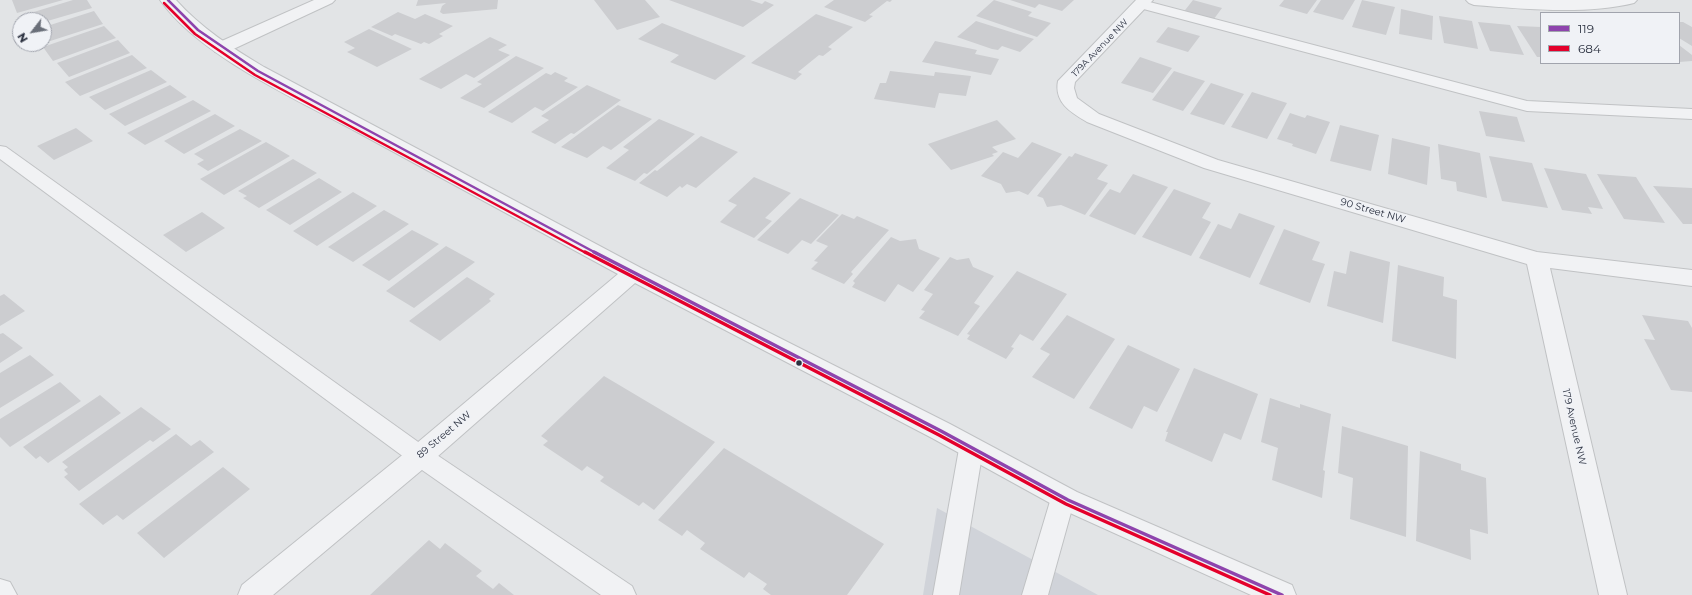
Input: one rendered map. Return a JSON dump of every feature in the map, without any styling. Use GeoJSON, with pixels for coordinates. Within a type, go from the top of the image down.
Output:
{"type":"FeatureCollection","features":[{"type":"Feature","properties":{"kind":"street"},"geometry":{"type":"LineString","coordinates":[[168,0],[193,26],[221,48],[258,71],[633,273],[941,431],[971,449],[1063,498],[1282,595]]}},
{"type":"Feature","properties":{"kind":"street"},"geometry":{"type":"LineString","coordinates":[[221,48],[328,0]]}},
{"type":"Feature","properties":{"kind":"street"},"geometry":{"type":"LineString","coordinates":[[1474,0],[1533,5],[1616,3],[1629,0]]}},
{"type":"Feature","properties":{"kind":"street","name":"179A Avenue NW"},"geometry":{"type":"LineString","coordinates":[[1067,100],[1065,89],[1067,81],[1143,2]]}},
{"type":"Feature","properties":{"kind":"street","name":"90 Street NW"},"geometry":{"type":"LineString","coordinates":[[1067,100],[1079,110],[1093,118],[1211,164],[1537,259],[1692,278]]}},
{"type":"Feature","properties":{"kind":"street","name":"179 Avenue NW"},"geometry":{"type":"LineString","coordinates":[[1537,259],[1613,595]]}},
{"type":"Feature","properties":{"kind":"street","name":"89 Street NW"},"geometry":{"type":"LineString","coordinates":[[252,595],[420,456],[633,273]]}},
{"type":"Feature","properties":{"kind":"street"},"geometry":{"type":"LineString","coordinates":[[0,592],[3,595]]}},
{"type":"Feature","properties":{"kind":"lane"},"geometry":{"type":"LineString","coordinates":[[1143,2],[1527,106],[1692,114]]}},
{"type":"Feature","properties":{"kind":"lane"},"geometry":{"type":"LineString","coordinates":[[0,151],[420,456],[623,595]]}},
{"type":"Feature","properties":{"kind":"lane"},"geometry":{"type":"LineString","coordinates":[[946,595],[971,449]]}},
{"type":"Feature","properties":{"kind":"lane"},"geometry":{"type":"LineString","coordinates":[[1035,595],[1063,498]]}},
{"type":"Feature","properties":{"kind":"shaded area"},"geometry":{"type":"Polygon","coordinates":[[[937,508],[1098,595],[923,595],[937,508]]]}},
{"type":"Feature","properties":{"kind":"building"},"geometry":{"type":"Polygon","coordinates":[[[12,0],[63,0],[21,12],[17,12],[12,0]]]}},
{"type":"Feature","properties":{"kind":"building"},"geometry":{"type":"Polygon","coordinates":[[[73,0],[87,0],[92,8],[52,20],[52,12],[34,12],[73,0]]]}},
{"type":"Feature","properties":{"kind":"building"},"geometry":{"type":"Polygon","coordinates":[[[418,0],[498,0],[497,9],[443,14],[440,12],[442,6],[446,3],[416,6],[418,0]]]}},
{"type":"Feature","properties":{"kind":"building"},"geometry":{"type":"Polygon","coordinates":[[[594,0],[645,0],[660,17],[617,30],[594,0]]]}},
{"type":"Feature","properties":{"kind":"building"},"geometry":{"type":"Polygon","coordinates":[[[669,0],[750,0],[762,4],[765,1],[774,5],[743,27],[669,0]]]}},
{"type":"Feature","properties":{"kind":"building"},"geometry":{"type":"Polygon","coordinates":[[[834,0],[892,0],[890,2],[887,1],[869,15],[873,16],[865,22],[824,7],[834,0]]]}},
{"type":"Feature","properties":{"kind":"building"},"geometry":{"type":"Polygon","coordinates":[[[994,0],[1032,12],[1028,16],[1051,23],[1037,37],[976,16],[994,0]]]}},
{"type":"Feature","properties":{"kind":"building"},"geometry":{"type":"Polygon","coordinates":[[[1010,0],[1074,0],[1062,11],[1039,4],[1035,8],[1010,0]]]}},
{"type":"Feature","properties":{"kind":"building"},"geometry":{"type":"Polygon","coordinates":[[[1193,0],[1222,8],[1211,23],[1182,14],[1193,0]]]}},
{"type":"Feature","properties":{"kind":"building"},"geometry":{"type":"Polygon","coordinates":[[[1284,0],[1317,0],[1307,14],[1279,6],[1284,0]]]}},
{"type":"Feature","properties":{"kind":"building"},"geometry":{"type":"Polygon","coordinates":[[[1321,0],[1355,0],[1343,20],[1313,12],[1321,0]]]}},
{"type":"Feature","properties":{"kind":"building"},"geometry":{"type":"Polygon","coordinates":[[[1362,0],[1395,7],[1386,35],[1352,27],[1362,0]]]}},
{"type":"Feature","properties":{"kind":"building"},"geometry":{"type":"Polygon","coordinates":[[[1401,9],[1433,16],[1432,40],[1399,34],[1401,9]]]}},
{"type":"Feature","properties":{"kind":"building"},"geometry":{"type":"Polygon","coordinates":[[[94,11],[103,24],[52,40],[52,24],[94,11]]]}},
{"type":"Feature","properties":{"kind":"building"},"geometry":{"type":"Polygon","coordinates":[[[398,12],[415,19],[425,14],[453,26],[439,34],[443,36],[429,44],[424,42],[421,44],[395,34],[392,36],[371,27],[398,12]]]}},
{"type":"Feature","properties":{"kind":"building"},"geometry":{"type":"Polygon","coordinates":[[[816,14],[853,27],[828,47],[832,49],[823,56],[819,55],[798,72],[802,74],[795,80],[751,63],[816,14]]]}},
{"type":"Feature","properties":{"kind":"building"},"geometry":{"type":"Polygon","coordinates":[[[1439,16],[1472,21],[1478,49],[1444,43],[1439,16]]]}},
{"type":"Feature","properties":{"kind":"building"},"geometry":{"type":"Polygon","coordinates":[[[976,21],[1034,39],[1020,52],[1002,46],[998,50],[992,49],[957,37],[976,21]]]}},
{"type":"Feature","properties":{"kind":"building"},"geometry":{"type":"Polygon","coordinates":[[[1478,22],[1510,25],[1524,55],[1490,51],[1478,22]]]}},
{"type":"Feature","properties":{"kind":"building"},"geometry":{"type":"Polygon","coordinates":[[[1680,22],[1692,27],[1692,46],[1680,39],[1680,22]]]}},
{"type":"Feature","properties":{"kind":"building"},"geometry":{"type":"Polygon","coordinates":[[[662,23],[746,56],[715,80],[670,62],[679,55],[638,39],[662,23]]]}},
{"type":"Feature","properties":{"kind":"building"},"geometry":{"type":"Polygon","coordinates":[[[104,26],[116,38],[53,61],[47,52],[52,52],[52,44],[104,26]]]}},
{"type":"Feature","properties":{"kind":"building"},"geometry":{"type":"Polygon","coordinates":[[[1517,26],[1540,27],[1540,57],[1537,57],[1517,26]]]}},
{"type":"Feature","properties":{"kind":"building"},"geometry":{"type":"Polygon","coordinates":[[[1168,27],[1200,36],[1188,52],[1156,42],[1168,27]]]}},
{"type":"Feature","properties":{"kind":"building"},"geometry":{"type":"Polygon","coordinates":[[[369,29],[412,49],[377,67],[347,52],[355,48],[344,42],[369,29]]]}},
{"type":"Feature","properties":{"kind":"building"},"geometry":{"type":"Polygon","coordinates":[[[490,37],[507,45],[498,50],[510,55],[474,78],[466,74],[441,89],[419,79],[490,37]]]}},
{"type":"Feature","properties":{"kind":"building"},"geometry":{"type":"Polygon","coordinates":[[[118,40],[130,53],[69,77],[57,63],[118,40]]]}},
{"type":"Feature","properties":{"kind":"building"},"geometry":{"type":"Polygon","coordinates":[[[935,41],[977,50],[975,54],[999,59],[991,75],[922,62],[935,41]]]}},
{"type":"Feature","properties":{"kind":"building"},"geometry":{"type":"Polygon","coordinates":[[[1680,46],[1692,55],[1692,61],[1680,62],[1680,46]]]}},
{"type":"Feature","properties":{"kind":"building"},"geometry":{"type":"Polygon","coordinates":[[[132,55],[147,68],[80,96],[65,82],[132,55]]]}},
{"type":"Feature","properties":{"kind":"building"},"geometry":{"type":"Polygon","coordinates":[[[516,56],[544,68],[484,108],[460,98],[482,84],[477,82],[516,56]]]}},
{"type":"Feature","properties":{"kind":"building"},"geometry":{"type":"Polygon","coordinates":[[[1140,57],[1172,68],[1153,93],[1121,83],[1140,57]]]}},
{"type":"Feature","properties":{"kind":"building"},"geometry":{"type":"Polygon","coordinates":[[[151,70],[167,82],[105,110],[89,97],[151,70]]]}},
{"type":"Feature","properties":{"kind":"building"},"geometry":{"type":"Polygon","coordinates":[[[890,71],[934,76],[935,72],[971,76],[966,96],[939,93],[935,108],[874,99],[880,83],[886,83],[890,71]]]}},
{"type":"Feature","properties":{"kind":"building"},"geometry":{"type":"Polygon","coordinates":[[[1174,71],[1205,81],[1183,111],[1152,100],[1174,71]]]}},
{"type":"Feature","properties":{"kind":"building"},"geometry":{"type":"Polygon","coordinates":[[[555,72],[568,78],[564,81],[578,87],[543,111],[535,107],[512,123],[488,112],[546,73],[551,75],[555,72]]]}},
{"type":"Feature","properties":{"kind":"building"},"geometry":{"type":"Polygon","coordinates":[[[1211,83],[1244,94],[1224,125],[1190,114],[1211,83]]]}},
{"type":"Feature","properties":{"kind":"building"},"geometry":{"type":"Polygon","coordinates":[[[170,85],[187,97],[125,126],[109,114],[170,85]]]}},
{"type":"Feature","properties":{"kind":"building"},"geometry":{"type":"Polygon","coordinates":[[[587,85],[621,100],[574,134],[571,133],[555,144],[531,132],[549,120],[541,116],[587,85]]]}},
{"type":"Feature","properties":{"kind":"building"},"geometry":{"type":"Polygon","coordinates":[[[1252,92],[1287,103],[1267,139],[1231,127],[1252,92]]]}},
{"type":"Feature","properties":{"kind":"building"},"geometry":{"type":"Polygon","coordinates":[[[193,100],[211,111],[145,145],[127,133],[193,100]]]}},
{"type":"Feature","properties":{"kind":"building"},"geometry":{"type":"Polygon","coordinates":[[[618,105],[652,119],[611,150],[603,146],[587,158],[561,147],[618,105]]]}},
{"type":"Feature","properties":{"kind":"building"},"geometry":{"type":"Polygon","coordinates":[[[1479,111],[1517,117],[1525,142],[1486,136],[1479,111]]]}},
{"type":"Feature","properties":{"kind":"building"},"geometry":{"type":"Polygon","coordinates":[[[1290,113],[1305,118],[1307,115],[1330,122],[1316,154],[1277,139],[1290,113]]]}},
{"type":"Feature","properties":{"kind":"building"},"geometry":{"type":"Polygon","coordinates":[[[215,114],[235,126],[184,154],[164,141],[215,114]]]}},
{"type":"Feature","properties":{"kind":"building"},"geometry":{"type":"Polygon","coordinates":[[[659,119],[695,134],[647,174],[644,173],[635,181],[606,168],[629,150],[623,147],[659,119]]]}},
{"type":"Feature","properties":{"kind":"building"},"geometry":{"type":"Polygon","coordinates":[[[997,120],[1016,139],[992,147],[998,152],[992,154],[994,156],[951,170],[928,144],[997,120]]]}},
{"type":"Feature","properties":{"kind":"building"},"geometry":{"type":"Polygon","coordinates":[[[1340,125],[1379,135],[1371,171],[1330,161],[1340,125]]]}},
{"type":"Feature","properties":{"kind":"building"},"geometry":{"type":"Polygon","coordinates":[[[76,128],[93,141],[54,160],[37,146],[76,128]]]}},
{"type":"Feature","properties":{"kind":"building"},"geometry":{"type":"Polygon","coordinates":[[[240,129],[262,141],[208,171],[197,164],[204,160],[194,154],[240,129]]]}},
{"type":"Feature","properties":{"kind":"building"},"geometry":{"type":"Polygon","coordinates":[[[701,136],[738,152],[696,188],[687,184],[682,188],[680,186],[667,197],[639,183],[655,170],[657,171],[701,136]]]}},
{"type":"Feature","properties":{"kind":"building"},"geometry":{"type":"Polygon","coordinates":[[[1392,138],[1430,147],[1427,185],[1388,174],[1392,138]]]}},
{"type":"Feature","properties":{"kind":"building"},"geometry":{"type":"Polygon","coordinates":[[[266,142],[290,156],[224,195],[200,179],[266,142]]]}},
{"type":"Feature","properties":{"kind":"building"},"geometry":{"type":"Polygon","coordinates":[[[1032,142],[1062,154],[1028,195],[1019,191],[1006,193],[1001,184],[981,176],[1003,152],[1018,158],[1032,142]]]}},
{"type":"Feature","properties":{"kind":"building"},"geometry":{"type":"Polygon","coordinates":[[[1438,144],[1480,153],[1487,198],[1457,191],[1456,182],[1441,179],[1438,144]]]}},
{"type":"Feature","properties":{"kind":"building"},"geometry":{"type":"Polygon","coordinates":[[[1075,153],[1108,165],[1097,179],[1108,183],[1085,215],[1061,205],[1047,207],[1043,198],[1037,196],[1069,156],[1072,157],[1075,153]]]}},
{"type":"Feature","properties":{"kind":"building"},"geometry":{"type":"Polygon","coordinates":[[[1489,156],[1532,163],[1548,208],[1502,201],[1489,156]]]}},
{"type":"Feature","properties":{"kind":"building"},"geometry":{"type":"Polygon","coordinates":[[[293,159],[317,173],[259,208],[243,198],[247,196],[238,191],[293,159]]]}},
{"type":"Feature","properties":{"kind":"building"},"geometry":{"type":"Polygon","coordinates":[[[1544,168],[1586,174],[1603,209],[1588,207],[1592,214],[1562,210],[1544,168]]]}},
{"type":"Feature","properties":{"kind":"building"},"geometry":{"type":"Polygon","coordinates":[[[1133,174],[1168,187],[1135,235],[1089,216],[1110,189],[1120,193],[1133,174]]]}},
{"type":"Feature","properties":{"kind":"building"},"geometry":{"type":"Polygon","coordinates":[[[1597,174],[1636,177],[1665,223],[1624,219],[1597,174]]]}},
{"type":"Feature","properties":{"kind":"building"},"geometry":{"type":"Polygon","coordinates":[[[754,177],[791,193],[765,218],[772,221],[754,238],[720,222],[737,205],[728,201],[754,177]]]}},
{"type":"Feature","properties":{"kind":"building"},"geometry":{"type":"Polygon","coordinates":[[[319,178],[342,192],[290,225],[266,210],[319,178]]]}},
{"type":"Feature","properties":{"kind":"building"},"geometry":{"type":"Polygon","coordinates":[[[1653,186],[1692,188],[1692,224],[1683,224],[1653,186]]]}},
{"type":"Feature","properties":{"kind":"building"},"geometry":{"type":"Polygon","coordinates":[[[1174,189],[1211,203],[1202,218],[1211,222],[1191,256],[1142,237],[1174,189]]]}},
{"type":"Feature","properties":{"kind":"building"},"geometry":{"type":"Polygon","coordinates":[[[353,192],[377,206],[317,246],[293,231],[353,192]]]}},
{"type":"Feature","properties":{"kind":"building"},"geometry":{"type":"Polygon","coordinates":[[[800,198],[839,215],[811,244],[802,240],[788,254],[757,240],[800,198]]]}},
{"type":"Feature","properties":{"kind":"building"},"geometry":{"type":"Polygon","coordinates":[[[384,210],[409,224],[353,262],[328,247],[384,210]]]}},
{"type":"Feature","properties":{"kind":"building"},"geometry":{"type":"Polygon","coordinates":[[[202,212],[225,228],[186,252],[163,235],[202,212]]]}},
{"type":"Feature","properties":{"kind":"building"},"geometry":{"type":"Polygon","coordinates":[[[1239,213],[1275,226],[1250,278],[1199,258],[1218,224],[1231,229],[1239,213]]]}},
{"type":"Feature","properties":{"kind":"building"},"geometry":{"type":"Polygon","coordinates":[[[842,214],[854,219],[857,216],[889,230],[851,272],[853,274],[844,284],[811,269],[818,262],[814,261],[828,246],[816,241],[842,214]]]}},
{"type":"Feature","properties":{"kind":"building"},"geometry":{"type":"Polygon","coordinates":[[[1284,229],[1320,242],[1312,260],[1325,264],[1310,303],[1259,284],[1284,229]]]}},
{"type":"Feature","properties":{"kind":"building"},"geometry":{"type":"Polygon","coordinates":[[[412,230],[439,244],[389,281],[362,265],[412,230]]]}},
{"type":"Feature","properties":{"kind":"building"},"geometry":{"type":"Polygon","coordinates":[[[891,237],[900,241],[916,239],[919,249],[940,258],[913,292],[898,284],[885,302],[852,287],[855,283],[853,281],[891,237]]]}},
{"type":"Feature","properties":{"kind":"building"},"geometry":{"type":"Polygon","coordinates":[[[446,246],[475,262],[414,308],[386,291],[446,246]]]}},
{"type":"Feature","properties":{"kind":"building"},"geometry":{"type":"Polygon","coordinates":[[[1350,251],[1390,262],[1383,323],[1327,306],[1334,271],[1346,274],[1350,251]]]}},
{"type":"Feature","properties":{"kind":"building"},"geometry":{"type":"Polygon","coordinates":[[[950,257],[957,260],[969,258],[973,267],[994,276],[974,303],[980,306],[958,336],[919,318],[925,311],[921,310],[933,294],[924,290],[950,257]]]}},
{"type":"Feature","properties":{"kind":"building"},"geometry":{"type":"Polygon","coordinates":[[[1398,265],[1444,277],[1443,296],[1457,300],[1456,359],[1392,341],[1398,265]]]}},
{"type":"Feature","properties":{"kind":"building"},"geometry":{"type":"Polygon","coordinates":[[[1017,271],[1067,294],[1033,341],[1020,334],[1011,347],[1014,348],[1006,359],[967,339],[970,335],[967,334],[1017,271]]]}},
{"type":"Feature","properties":{"kind":"building"},"geometry":{"type":"Polygon","coordinates":[[[467,277],[495,294],[489,299],[491,301],[440,341],[409,321],[467,277]]]}},
{"type":"Feature","properties":{"kind":"building"},"geometry":{"type":"Polygon","coordinates":[[[4,294],[25,311],[0,326],[0,296],[4,294]]]}},
{"type":"Feature","properties":{"kind":"building"},"geometry":{"type":"Polygon","coordinates":[[[1067,315],[1115,339],[1074,399],[1032,377],[1050,354],[1040,349],[1067,315]]]}},
{"type":"Feature","properties":{"kind":"building"},"geometry":{"type":"Polygon","coordinates":[[[1642,315],[1688,321],[1692,328],[1692,392],[1671,390],[1644,339],[1655,340],[1642,315]]]}},
{"type":"Feature","properties":{"kind":"building"},"geometry":{"type":"Polygon","coordinates":[[[3,333],[23,348],[0,363],[0,334],[3,333]]]}},
{"type":"Feature","properties":{"kind":"building"},"geometry":{"type":"Polygon","coordinates":[[[1128,345],[1180,369],[1157,412],[1144,406],[1132,429],[1089,408],[1128,345]]]}},
{"type":"Feature","properties":{"kind":"building"},"geometry":{"type":"Polygon","coordinates":[[[30,355],[54,375],[0,408],[0,373],[30,355]]]}},
{"type":"Feature","properties":{"kind":"building"},"geometry":{"type":"Polygon","coordinates":[[[1194,368],[1258,394],[1241,440],[1224,433],[1212,462],[1165,441],[1168,432],[1166,432],[1194,368]]]}},
{"type":"Feature","properties":{"kind":"building"},"geometry":{"type":"Polygon","coordinates":[[[604,376],[715,442],[654,510],[643,502],[639,506],[600,481],[604,477],[587,466],[582,471],[543,445],[548,441],[541,436],[604,376]]]}},
{"type":"Feature","properties":{"kind":"building"},"geometry":{"type":"Polygon","coordinates":[[[60,382],[81,401],[10,447],[0,437],[0,419],[60,382]]]}},
{"type":"Feature","properties":{"kind":"building"},"geometry":{"type":"Polygon","coordinates":[[[100,395],[121,413],[48,463],[40,456],[36,459],[23,447],[100,395]]]}},
{"type":"Feature","properties":{"kind":"building"},"geometry":{"type":"Polygon","coordinates":[[[1270,398],[1300,408],[1300,404],[1331,414],[1323,470],[1325,471],[1322,498],[1272,480],[1278,448],[1261,442],[1270,398]]]}},
{"type":"Feature","properties":{"kind":"building"},"geometry":{"type":"Polygon","coordinates":[[[141,407],[171,429],[153,442],[150,440],[79,491],[64,477],[68,474],[64,470],[68,467],[62,462],[141,407]]]}},
{"type":"Feature","properties":{"kind":"building"},"geometry":{"type":"Polygon","coordinates":[[[1342,426],[1408,446],[1406,537],[1350,519],[1353,478],[1338,473],[1342,426]]]}},
{"type":"Feature","properties":{"kind":"building"},"geometry":{"type":"Polygon","coordinates":[[[176,434],[191,446],[200,440],[214,452],[123,520],[117,515],[103,525],[79,504],[176,434]]]}},
{"type":"Feature","properties":{"kind":"building"},"geometry":{"type":"Polygon","coordinates":[[[724,448],[884,544],[847,595],[771,595],[763,589],[767,584],[749,572],[744,578],[700,549],[705,543],[687,530],[682,536],[658,520],[724,448]]]}},
{"type":"Feature","properties":{"kind":"building"},"geometry":{"type":"Polygon","coordinates":[[[1420,451],[1461,464],[1461,470],[1486,478],[1488,534],[1470,529],[1471,560],[1416,541],[1420,451]]]}},
{"type":"Feature","properties":{"kind":"building"},"geometry":{"type":"Polygon","coordinates":[[[223,467],[250,489],[164,558],[137,533],[223,467]]]}},
{"type":"Feature","properties":{"kind":"building"},"geometry":{"type":"Polygon","coordinates":[[[429,540],[440,549],[445,543],[482,571],[476,576],[493,589],[499,583],[514,595],[370,595],[429,540]]]}},
{"type":"Feature","properties":{"kind":"transit line","name":"119"},"geometry":{"type":"LineString","coordinates":[[168,0],[198,30],[258,71],[633,273],[941,431],[1068,500],[1282,595]]}},
{"type":"Feature","properties":{"kind":"transit line","name":"684"},"geometry":{"type":"LineString","coordinates":[[164,3],[195,34],[255,75],[631,277],[939,435],[1066,504],[1270,595]]}}]}
